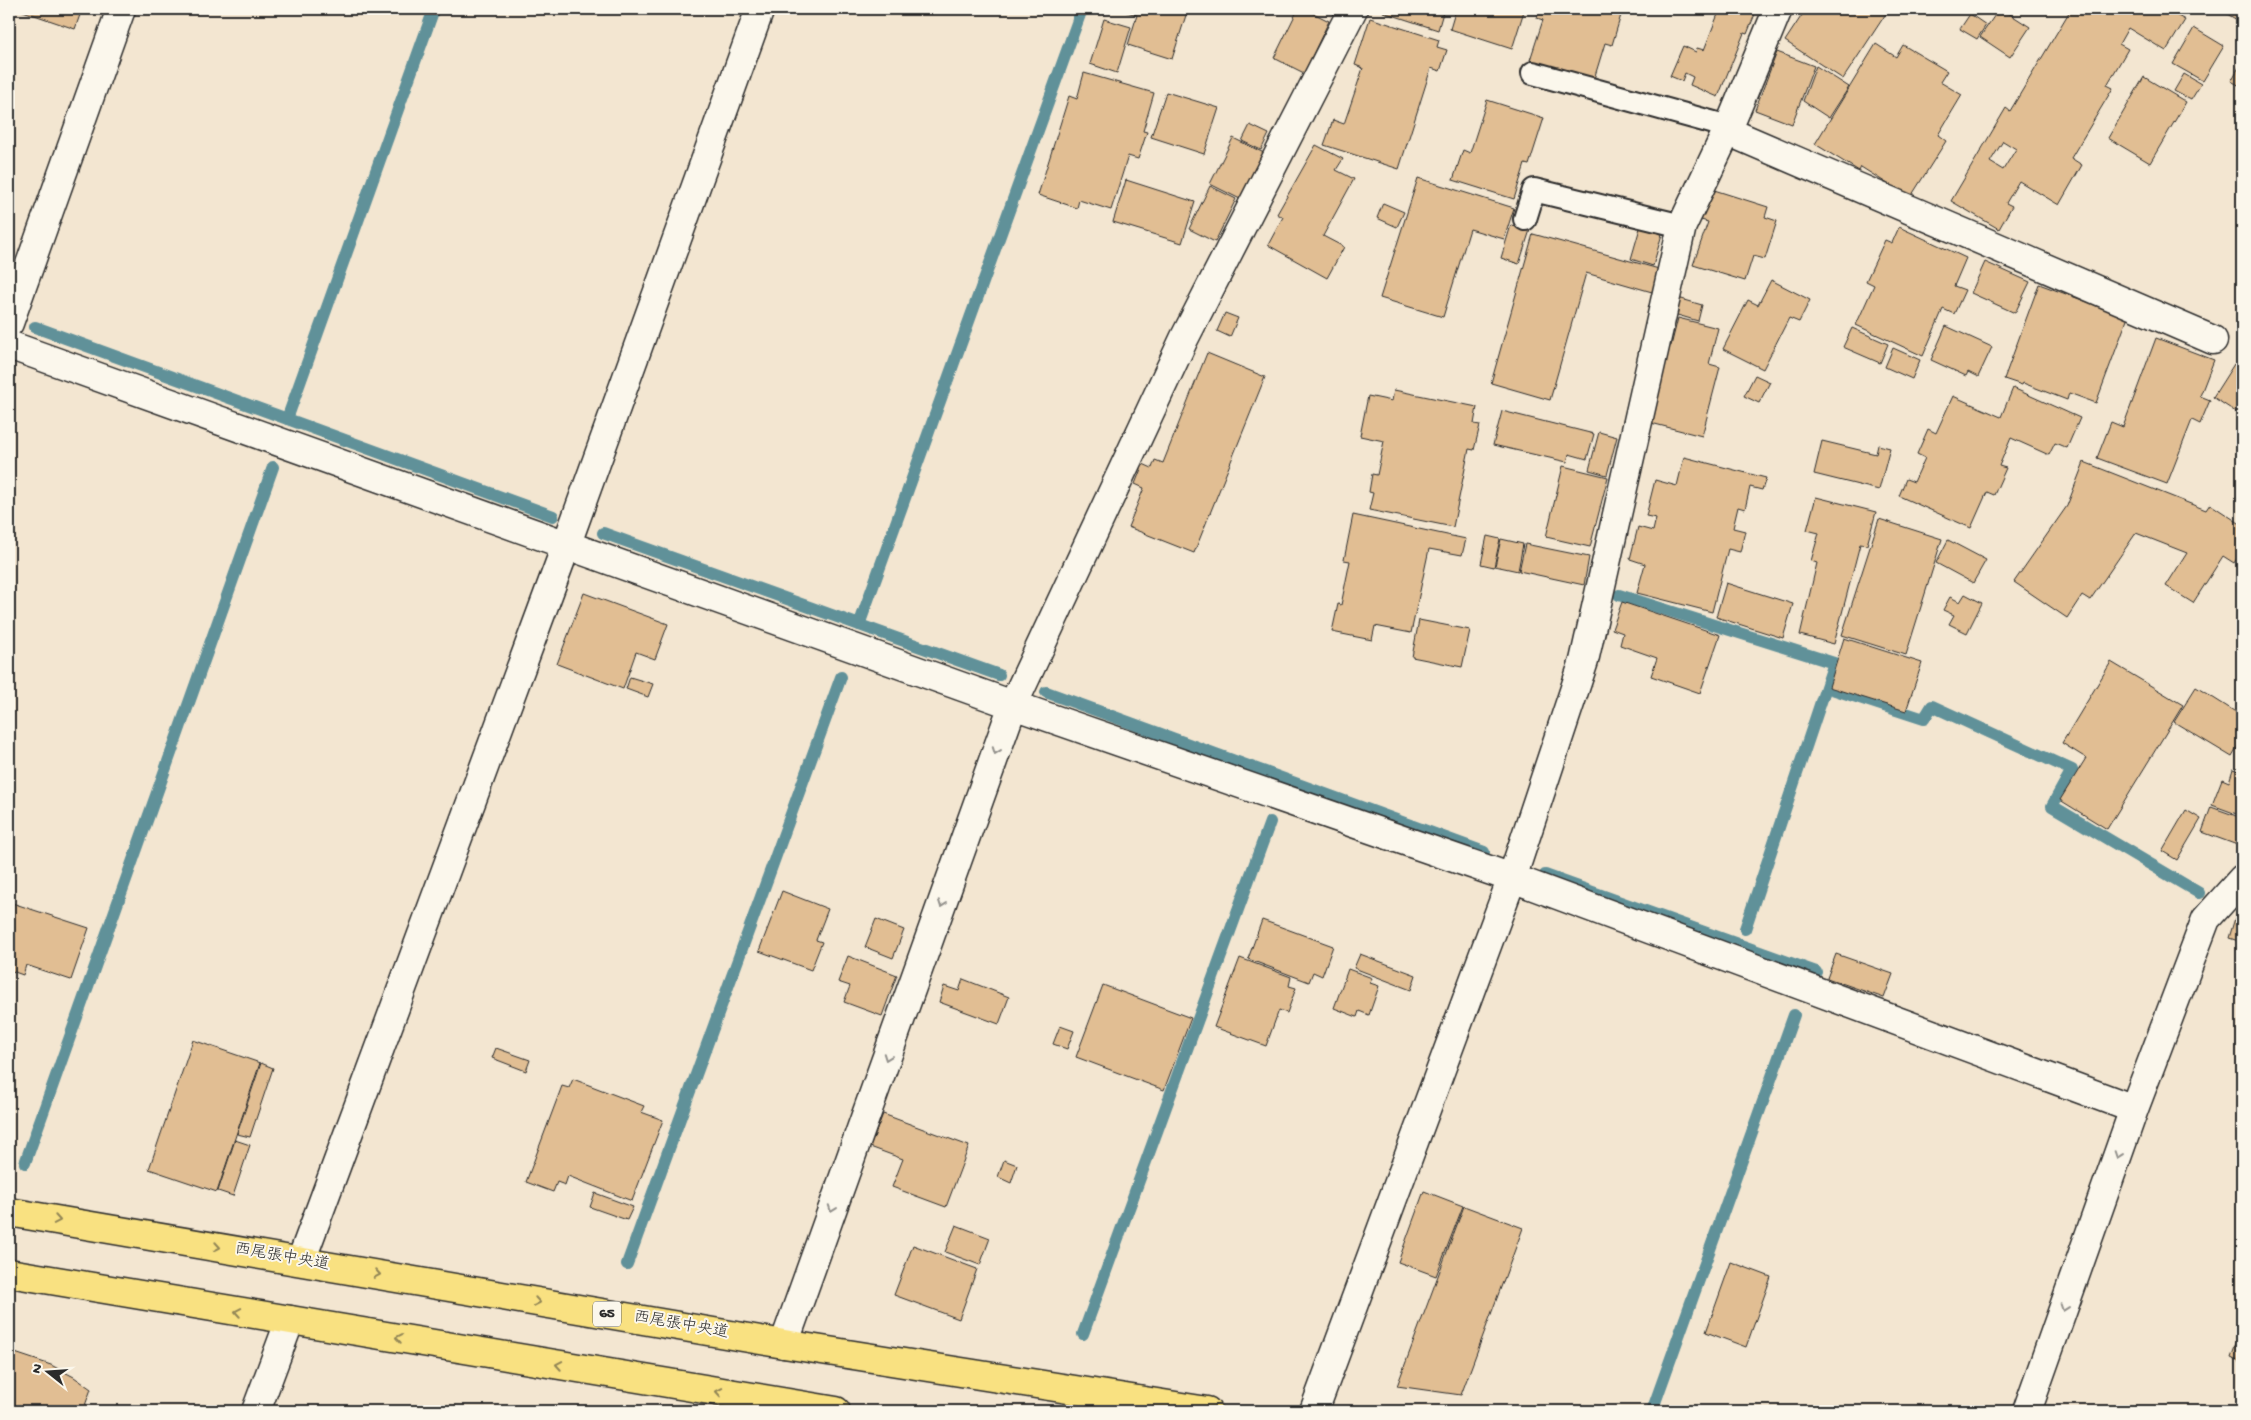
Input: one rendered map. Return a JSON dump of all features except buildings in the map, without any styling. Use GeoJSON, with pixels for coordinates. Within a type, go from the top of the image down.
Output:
{"type":"FeatureCollection","features":[{"type":"Feature","properties":{"kind":"main road","name":"西尾張中央道"},"geometry":{"type":"LineString","coordinates":[[9,1212],[784,1344],[1206,1411]]}},
{"type":"Feature","properties":{"kind":"main road"},"geometry":{"type":"LineString","coordinates":[[9,1273],[290,1320],[759,1405],[836,1411]]}},
{"type":"Feature","properties":{"kind":"street"},"geometry":{"type":"LineString","coordinates":[[9,322],[121,9]]}},
{"type":"Feature","properties":{"kind":"street"},"geometry":{"type":"LineString","coordinates":[[301,1261],[566,546],[760,9]]}},
{"type":"Feature","properties":{"kind":"street"},"geometry":{"type":"LineString","coordinates":[[784,1344],[1013,705],[1184,339],[1353,9]]}},
{"type":"Feature","properties":{"kind":"street"},"geometry":{"type":"LineString","coordinates":[[1314,1411],[1512,878],[1584,661],[1682,226],[1728,129],[1778,9]]}},
{"type":"Feature","properties":{"kind":"street"},"geometry":{"type":"LineString","coordinates":[[1728,129],[2213,340]]}},
{"type":"Feature","properties":{"kind":"street"},"geometry":{"type":"LineString","coordinates":[[9,345],[1013,705],[1512,878],[2134,1109]]}},
{"type":"Feature","properties":{"kind":"street"},"geometry":{"type":"LineString","coordinates":[[2027,1411],[2134,1109],[2206,918],[2242,879]]}},
{"type":"Feature","properties":{"kind":"street"},"geometry":{"type":"LineString","coordinates":[[256,1411],[290,1320]]}},
{"type":"Feature","properties":{"kind":"lane"},"geometry":{"type":"LineString","coordinates":[[1533,72],[1728,129]]}},
{"type":"Feature","properties":{"kind":"lane"},"geometry":{"type":"LineString","coordinates":[[1525,219],[1534,190],[1682,226]]}},
{"type":"Feature","properties":{"kind":"waterway"},"geometry":{"type":"LineString","coordinates":[[287,419],[434,9]]}},
{"type":"Feature","properties":{"kind":"waterway"},"geometry":{"type":"LineString","coordinates":[[859,625],[1082,9]]}},
{"type":"Feature","properties":{"kind":"waterway"},"geometry":{"type":"LineString","coordinates":[[35,327],[553,516]]}},
{"type":"Feature","properties":{"kind":"waterway"},"geometry":{"type":"LineString","coordinates":[[25,1163],[273,467]]}},
{"type":"Feature","properties":{"kind":"waterway"},"geometry":{"type":"LineString","coordinates":[[603,533],[999,675]]}},
{"type":"Feature","properties":{"kind":"waterway"},"geometry":{"type":"LineString","coordinates":[[1619,595],[1834,663],[1745,929]]}},
{"type":"Feature","properties":{"kind":"waterway"},"geometry":{"type":"LineString","coordinates":[[627,1264],[841,677]]}},
{"type":"Feature","properties":{"kind":"waterway"},"geometry":{"type":"LineString","coordinates":[[1826,687],[1924,719],[1932,706],[2072,770],[2052,806],[2199,893]]}},
{"type":"Feature","properties":{"kind":"waterway"},"geometry":{"type":"LineString","coordinates":[[1046,692],[1484,852]]}},
{"type":"Feature","properties":{"kind":"waterway"},"geometry":{"type":"LineString","coordinates":[[1083,1334],[1270,822]]}},
{"type":"Feature","properties":{"kind":"waterway"},"geometry":{"type":"LineString","coordinates":[[1545,875],[1816,972]]}},
{"type":"Feature","properties":{"kind":"waterway"},"geometry":{"type":"LineString","coordinates":[[1652,1411],[1794,1015]]}}]}
